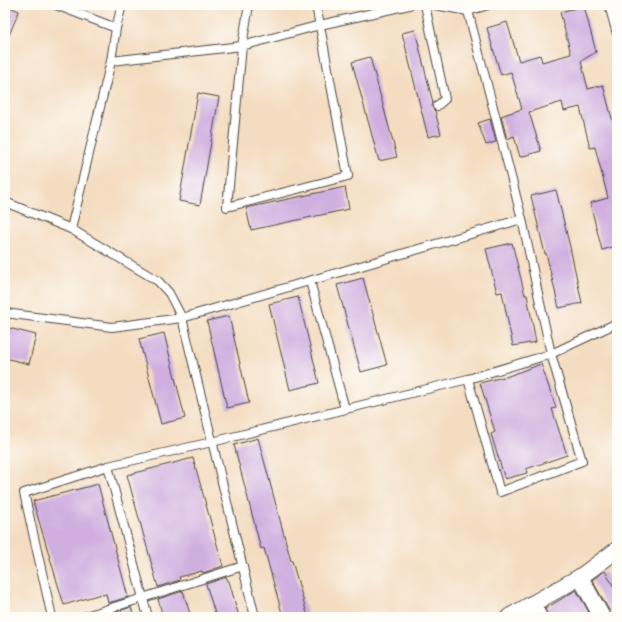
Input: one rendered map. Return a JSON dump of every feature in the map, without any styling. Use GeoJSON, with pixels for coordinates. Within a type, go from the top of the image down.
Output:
{"type":"FeatureCollection","features":[{"type":"Feature","properties":{"kind":"street"},"geometry":{"type":"LineString","coordinates":[[510,617],[536,610],[617,550]]}},
{"type":"Feature","properties":{"kind":"street"},"geometry":{"type":"LineString","coordinates":[[580,577],[602,617]]}},
{"type":"Feature","properties":{"kind":"lane"},"geometry":{"type":"LineString","coordinates":[[56,5],[116,28]]}},
{"type":"Feature","properties":{"kind":"lane"},"geometry":{"type":"LineString","coordinates":[[71,229],[111,61],[116,28],[122,5]]}},
{"type":"Feature","properties":{"kind":"lane"},"geometry":{"type":"LineString","coordinates":[[249,5],[242,46],[227,207],[348,176],[316,5]]}},
{"type":"Feature","properties":{"kind":"lane"},"geometry":{"type":"LineString","coordinates":[[111,61],[242,46],[320,25],[409,5]]}},
{"type":"Feature","properties":{"kind":"lane"},"geometry":{"type":"LineString","coordinates":[[425,5],[445,99],[437,106]]}},
{"type":"Feature","properties":{"kind":"lane"},"geometry":{"type":"LineString","coordinates":[[435,5],[468,11],[488,5]]}},
{"type":"Feature","properties":{"kind":"lane"},"geometry":{"type":"LineString","coordinates":[[609,5],[617,34]]}},
{"type":"Feature","properties":{"kind":"lane"},"geometry":{"type":"LineString","coordinates":[[468,11],[522,219],[551,354],[582,461],[500,492],[468,379]]}},
{"type":"Feature","properties":{"kind":"lane"},"geometry":{"type":"LineString","coordinates":[[5,202],[71,229],[158,281],[169,293],[182,318],[255,617]]}},
{"type":"Feature","properties":{"kind":"lane"},"geometry":{"type":"LineString","coordinates":[[5,313],[112,327],[182,318],[522,219]]}},
{"type":"Feature","properties":{"kind":"lane"},"geometry":{"type":"LineString","coordinates":[[310,281],[345,410]]}},
{"type":"Feature","properties":{"kind":"lane"},"geometry":{"type":"LineString","coordinates":[[52,617],[24,493],[108,466],[345,410],[468,379],[551,354],[617,323]]}},
{"type":"Feature","properties":{"kind":"lane"},"geometry":{"type":"LineString","coordinates":[[108,466],[148,617]]}},
{"type":"Feature","properties":{"kind":"lane"},"geometry":{"type":"LineString","coordinates":[[83,617],[243,566]]}},
{"type":"Feature","properties":{"kind":"building"},"geometry":{"type":"Polygon","coordinates":[[[5,5],[19,11],[5,45],[5,5]]]}},
{"type":"Feature","properties":{"kind":"building"},"geometry":{"type":"Polygon","coordinates":[[[584,6],[596,52],[581,61],[588,89],[603,85],[617,137],[617,246],[602,250],[590,203],[608,198],[595,147],[590,148],[580,107],[564,111],[562,102],[529,112],[541,151],[520,157],[514,136],[507,139],[501,116],[522,109],[511,72],[501,75],[487,28],[507,22],[519,61],[540,55],[542,62],[571,54],[560,12],[584,6]]]}},
{"type":"Feature","properties":{"kind":"building"},"geometry":{"type":"Polygon","coordinates":[[[415,30],[433,103],[432,107],[435,111],[441,134],[428,137],[402,33],[415,30]]]}},
{"type":"Feature","properties":{"kind":"building"},"geometry":{"type":"Polygon","coordinates":[[[370,57],[397,157],[379,161],[352,62],[370,57]]]}},
{"type":"Feature","properties":{"kind":"building"},"geometry":{"type":"Polygon","coordinates":[[[198,93],[219,97],[200,205],[179,201],[198,93]]]}},
{"type":"Feature","properties":{"kind":"building"},"geometry":{"type":"Polygon","coordinates":[[[490,119],[496,142],[486,145],[478,123],[490,119]]]}},
{"type":"Feature","properties":{"kind":"building"},"geometry":{"type":"Polygon","coordinates":[[[345,187],[349,209],[251,230],[246,208],[345,187]]]}},
{"type":"Feature","properties":{"kind":"building"},"geometry":{"type":"Polygon","coordinates":[[[556,190],[582,303],[559,308],[531,196],[556,190]]]}},
{"type":"Feature","properties":{"kind":"building"},"geometry":{"type":"Polygon","coordinates":[[[512,243],[525,295],[527,295],[536,342],[513,346],[502,292],[497,293],[486,249],[512,243]]]}},
{"type":"Feature","properties":{"kind":"building"},"geometry":{"type":"Polygon","coordinates":[[[363,278],[387,365],[361,372],[337,285],[363,278]]]}},
{"type":"Feature","properties":{"kind":"building"},"geometry":{"type":"Polygon","coordinates":[[[298,297],[319,383],[290,390],[269,304],[298,297]]]}},
{"type":"Feature","properties":{"kind":"building"},"geometry":{"type":"Polygon","coordinates":[[[229,316],[249,403],[227,408],[207,321],[229,316]]]}},
{"type":"Feature","properties":{"kind":"building"},"geometry":{"type":"Polygon","coordinates":[[[5,327],[36,335],[29,364],[5,358],[5,327]]]}},
{"type":"Feature","properties":{"kind":"building"},"geometry":{"type":"Polygon","coordinates":[[[164,333],[185,418],[161,424],[139,339],[164,333]]]}},
{"type":"Feature","properties":{"kind":"building"},"geometry":{"type":"Polygon","coordinates":[[[541,364],[556,408],[552,409],[567,455],[526,469],[527,473],[505,479],[491,434],[495,432],[480,383],[503,378],[541,364]]]}},
{"type":"Feature","properties":{"kind":"building"},"geometry":{"type":"Polygon","coordinates":[[[258,438],[291,561],[308,617],[283,617],[264,548],[261,549],[234,445],[258,438]]]}},
{"type":"Feature","properties":{"kind":"building"},"geometry":{"type":"Polygon","coordinates":[[[193,458],[223,566],[203,573],[202,571],[179,577],[180,580],[158,587],[127,475],[193,458]]]}},
{"type":"Feature","properties":{"kind":"building"},"geometry":{"type":"Polygon","coordinates":[[[98,484],[128,597],[108,603],[106,594],[101,594],[64,605],[33,501],[98,484]]]}},
{"type":"Feature","properties":{"kind":"building"},"geometry":{"type":"Polygon","coordinates":[[[605,571],[617,593],[617,617],[611,617],[610,612],[592,580],[605,571]]]}},
{"type":"Feature","properties":{"kind":"building"},"geometry":{"type":"Polygon","coordinates":[[[226,577],[229,581],[239,617],[216,617],[206,584],[226,577]]]}},
{"type":"Feature","properties":{"kind":"building"},"geometry":{"type":"Polygon","coordinates":[[[576,590],[589,612],[581,617],[548,617],[545,609],[576,590]]]}},
{"type":"Feature","properties":{"kind":"building"},"geometry":{"type":"Polygon","coordinates":[[[183,591],[191,617],[163,617],[158,599],[183,591]]]}},
{"type":"Feature","properties":{"kind":"building"},"geometry":{"type":"Polygon","coordinates":[[[131,607],[134,617],[112,617],[111,614],[131,607]]]}}]}
